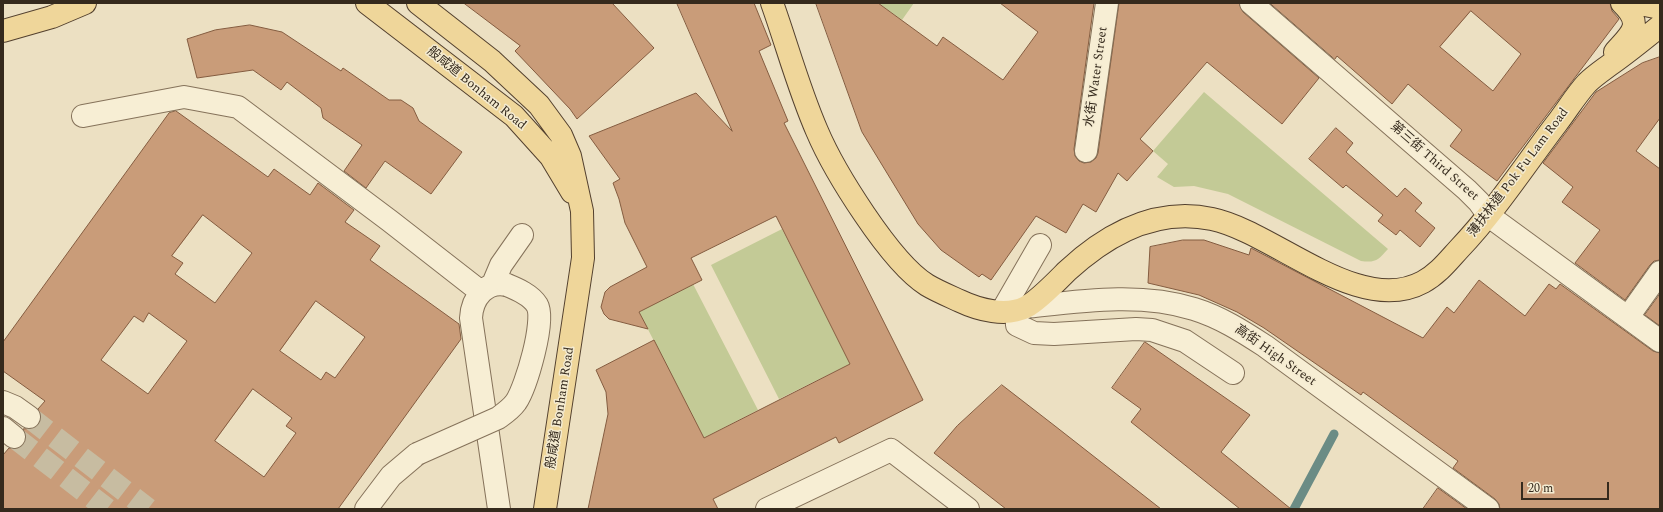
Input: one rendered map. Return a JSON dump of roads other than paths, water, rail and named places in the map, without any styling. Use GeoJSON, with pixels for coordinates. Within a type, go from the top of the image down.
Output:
{"type":"FeatureCollection","features":[{"type":"Feature","properties":{"kind":"main road"},"geometry":{"type":"LineString","coordinates":[[3,31],[52,17],[85,3]]}},
{"type":"Feature","properties":{"kind":"main road","name":"般咸道 Bonham Road"},"geometry":{"type":"LineString","coordinates":[[367,3],[514,116],[551,157],[582,211]]}},
{"type":"Feature","properties":{"kind":"main road","name":"般咸道 Bonham Road"},"geometry":{"type":"LineString","coordinates":[[418,3],[492,61],[539,105],[561,135],[570,156],[582,211],[583,242],[581,281],[545,509]]}},
{"type":"Feature","properties":{"kind":"main road"},"geometry":{"type":"LineString","coordinates":[[772,3],[805,101],[819,136],[862,210],[893,252],[911,272],[926,285],[980,310],[1015,309]]}},
{"type":"Feature","properties":{"kind":"main road"},"geometry":{"type":"LineString","coordinates":[[1588,82],[1631,34],[1634,23],[1633,14],[1622,3]]}},
{"type":"Feature","properties":{"kind":"main road"},"geometry":{"type":"LineString","coordinates":[[1635,3],[1660,8]]}},
{"type":"Feature","properties":{"kind":"main road","name":"薄扶林道 Pok Fu Lam Road"},"geometry":{"type":"LineString","coordinates":[[1015,309],[1117,233],[1143,221],[1184,216],[1212,219],[1245,230],[1345,282],[1371,289],[1399,289],[1420,284],[1435,275],[1489,216],[1588,82],[1660,26]]}},
{"type":"Feature","properties":{"kind":"street","name":"水街 Water Street"},"geometry":{"type":"LineString","coordinates":[[1086,151],[1107,3]]}},
{"type":"Feature","properties":{"kind":"street","name":"第三街 Third Street"},"geometry":{"type":"LineString","coordinates":[[1251,3],[1467,190],[1479,202],[1489,216],[1660,341]]}},
{"type":"Feature","properties":{"kind":"street"},"geometry":{"type":"LineString","coordinates":[[83,116],[184,97],[238,107],[390,220],[494,287],[529,296],[538,305],[540,318],[533,358],[521,393],[509,410],[498,418],[417,454],[391,476],[366,509]]}},
{"type":"Feature","properties":{"kind":"street"},"geometry":{"type":"LineString","coordinates":[[499,509],[471,318],[474,301],[494,287],[501,265],[522,236]]}},
{"type":"Feature","properties":{"kind":"street"},"geometry":{"type":"LineString","coordinates":[[1040,245],[1015,309],[1017,325],[1034,333],[1054,334],[1136,329],[1152,330],[1185,341],[1233,373]]}},
{"type":"Feature","properties":{"kind":"street"},"geometry":{"type":"LineString","coordinates":[[1628,317],[1660,272]]}},
{"type":"Feature","properties":{"kind":"street","name":"高街 High Street"},"geometry":{"type":"LineString","coordinates":[[1015,309],[1082,301],[1137,300],[1180,306],[1219,319],[1242,331],[1264,346],[1488,509]]}},
{"type":"Feature","properties":{"kind":"street"},"geometry":{"type":"LineString","coordinates":[[3,402],[15,407],[29,417]]}},
{"type":"Feature","properties":{"kind":"street"},"geometry":{"type":"LineString","coordinates":[[767,509],[891,450],[968,509]]}},
{"type":"Feature","properties":{"kind":"waterway"},"geometry":{"type":"LineString","coordinates":[[1294,509],[1334,434]]}},
{"type":"Feature","properties":{"kind":"tunnel"},"geometry":{"type":"LineString","coordinates":[[29,417],[148,509]]}},
{"type":"Feature","properties":{"kind":"tunnel"},"geometry":{"type":"LineString","coordinates":[[14,437],[107,509]]}}]}
